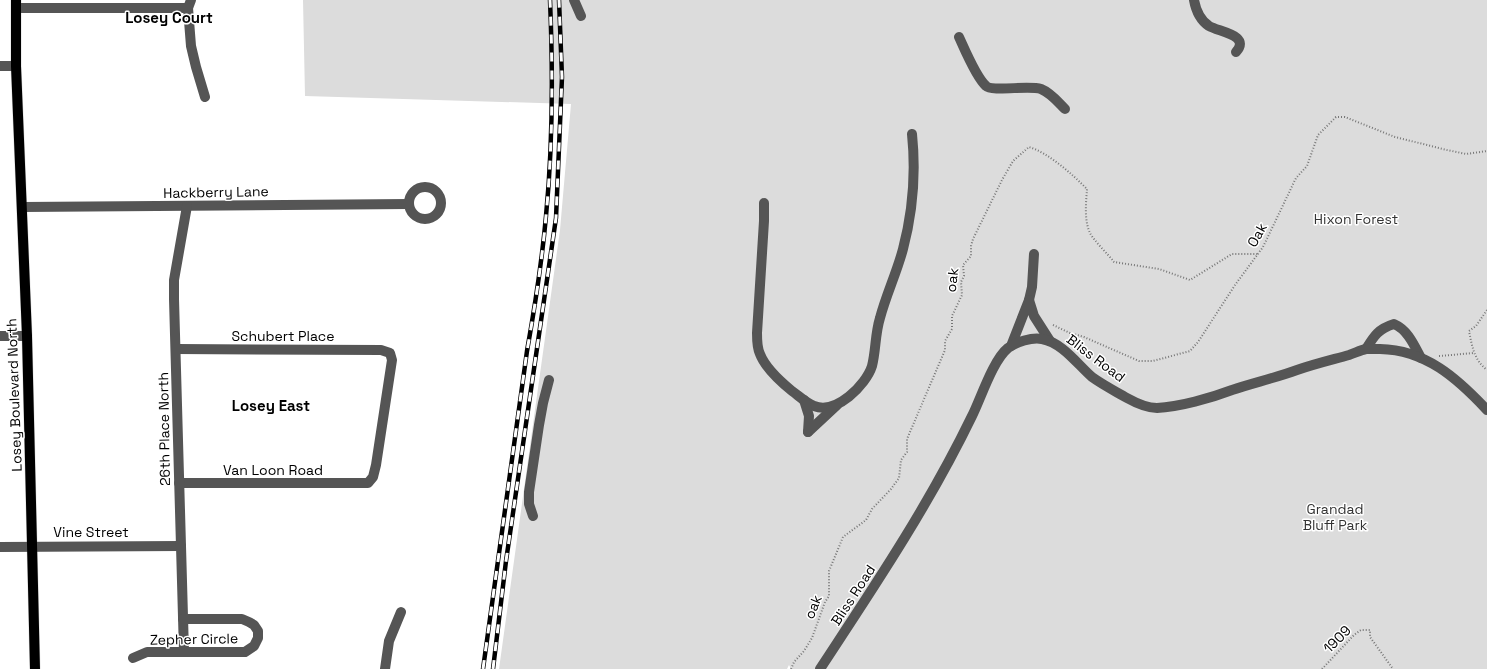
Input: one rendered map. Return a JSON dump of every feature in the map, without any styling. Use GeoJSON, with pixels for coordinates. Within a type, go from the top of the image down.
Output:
{"type":"FeatureCollection","features":[{"type":"Feature","properties":{"kind":"main road","name":"Losey Boulevard North"},"geometry":{"type":"LineString","coordinates":[[16,4],[16,66],[23,207],[35,669]]}},
{"type":"Feature","properties":{"kind":"street"},"geometry":{"type":"LineString","coordinates":[[574,0],[581,16]]}},
{"type":"Feature","properties":{"kind":"street"},"geometry":{"type":"LineString","coordinates":[[1194,0],[1198,13],[1203,20],[1214,28],[1232,34],[1237,38],[1240,43],[1236,52]]}},
{"type":"Feature","properties":{"kind":"street"},"geometry":{"type":"LineString","coordinates":[[16,4],[189,4],[191,46],[206,97]]}},
{"type":"Feature","properties":{"kind":"street"},"geometry":{"type":"LineString","coordinates":[[959,37],[979,76],[988,88],[1015,87],[1041,89],[1052,95],[1065,109]]}},
{"type":"Feature","properties":{"kind":"street"},"geometry":{"type":"LineString","coordinates":[[0,66],[16,66]]}},
{"type":"Feature","properties":{"kind":"street"},"geometry":{"type":"LineString","coordinates":[[804,400],[809,416],[808,432],[838,403],[851,395],[864,383],[871,368],[876,348],[879,320],[903,250],[911,217],[915,158],[912,134]]}},
{"type":"Feature","properties":{"kind":"street"},"geometry":{"type":"LineString","coordinates":[[764,203],[757,333],[757,346],[760,355],[782,383],[804,400],[816,407],[829,406],[838,403]]}},
{"type":"Feature","properties":{"kind":"street","name":"Hackberry Lane"},"geometry":{"type":"LineString","coordinates":[[23,207],[409,204]]}},
{"type":"Feature","properties":{"kind":"street","name":"26th Place North"},"geometry":{"type":"LineString","coordinates":[[184,652],[174,280],[187,206]]}},
{"type":"Feature","properties":{"kind":"street"},"geometry":{"type":"LineString","coordinates":[[1011,346],[1029,300],[1032,287],[1034,254]]}},
{"type":"Feature","properties":{"kind":"street"},"geometry":{"type":"LineString","coordinates":[[1029,300],[1034,316],[1050,341]]}},
{"type":"Feature","properties":{"kind":"street"},"geometry":{"type":"LineString","coordinates":[[1366,349],[1376,333],[1387,326],[1394,324],[1400,327],[1410,338],[1422,358]]}},
{"type":"Feature","properties":{"kind":"street"},"geometry":{"type":"LineString","coordinates":[[0,336],[27,336]]}},
{"type":"Feature","properties":{"kind":"street","name":"Bliss Road"},"geometry":{"type":"LineString","coordinates":[[820,669],[888,567],[924,506],[966,428],[997,362],[1005,351],[1011,346],[1030,339],[1040,338],[1050,341],[1062,349],[1107,388],[1138,404],[1155,408],[1193,402],[1217,396],[1327,360],[1351,355],[1366,349],[1405,352],[1436,365],[1453,377],[1487,410]]}},
{"type":"Feature","properties":{"kind":"street","name":"Schubert Place"},"geometry":{"type":"LineString","coordinates":[[176,349],[381,350],[390,353],[392,360],[376,465],[373,477],[368,483]]}},
{"type":"Feature","properties":{"kind":"street"},"geometry":{"type":"LineString","coordinates":[[533,516],[529,504],[529,492],[542,410],[549,380]]}},
{"type":"Feature","properties":{"kind":"street","name":"Van Loon Road"},"geometry":{"type":"LineString","coordinates":[[179,483],[368,483]]}},
{"type":"Feature","properties":{"kind":"street","name":"Vine Street"},"geometry":{"type":"LineString","coordinates":[[0,547],[181,546]]}},
{"type":"Feature","properties":{"kind":"street"},"geometry":{"type":"LineString","coordinates":[[385,669],[389,641],[402,612]]}},
{"type":"Feature","properties":{"kind":"street","name":"Zepher Circle"},"geometry":{"type":"LineString","coordinates":[[133,658],[147,652],[245,652],[256,643],[258,631],[254,625],[242,619],[183,619]]}},
{"type":"Feature","properties":{"kind":"path","name":"Oak"},"geometry":{"type":"LineString","coordinates":[[1051,324],[1070,334],[1084,337],[1139,361],[1153,361],[1190,351],[1198,342],[1235,285],[1263,247],[1296,178],[1307,166],[1318,135],[1336,117],[1345,117],[1395,137],[1446,150],[1466,154],[1487,151]]}},
{"type":"Feature","properties":{"kind":"path","name":"oak"},"geometry":{"type":"LineString","coordinates":[[791,669],[794,662],[812,638],[825,602],[829,596],[829,571],[843,537],[866,520],[872,509],[899,478],[901,460],[906,452],[906,439],[945,350],[945,341],[952,328],[952,316],[962,295],[961,282],[964,276],[963,265],[971,256],[973,239],[1013,161],[1029,147],[1044,153],[1069,172],[1087,189],[1085,204],[1090,233],[1114,262],[1159,269],[1190,280],[1232,254],[1258,254]]}},
{"type":"Feature","properties":{"kind":"path"},"geometry":{"type":"LineString","coordinates":[[1487,310],[1476,326],[1469,331],[1478,363],[1487,370]]}},
{"type":"Feature","properties":{"kind":"path"},"geometry":{"type":"LineString","coordinates":[[1422,358],[1474,353]]}},
{"type":"Feature","properties":{"kind":"path","name":"1909"},"geometry":{"type":"LineString","coordinates":[[1322,669],[1354,635],[1361,630],[1370,630],[1370,637],[1394,669]]}},
{"type":"Feature","properties":{"kind":"green space"},"geometry":{"type":"Polygon","coordinates":[[[303,0],[1487,0],[1487,669],[791,669],[789,665],[787,669],[499,669],[560,230],[571,104],[305,96],[303,0]]]}},
{"type":"Feature","properties":{"kind":"railway"},"geometry":{"type":"LineString","coordinates":[[483,669],[544,233],[551,135],[552,54],[550,0]]}},
{"type":"Feature","properties":{"kind":"railway"},"geometry":{"type":"LineString","coordinates":[[493,669],[506,561],[556,218],[562,77],[559,0]]}},
{"type":"Feature","properties":{"kind":"district","name":"Losey Court"},"geometry":{"type":"Point","coordinates":[169,18]}},
{"type":"Feature","properties":{"kind":"district","name":"Losey East"},"geometry":{"type":"Point","coordinates":[271,406]}},
{"type":"Feature","properties":{"kind":"park label","name":"Hixon Forest"},"geometry":{"type":"Point","coordinates":[1356,219]}},
{"type":"Feature","properties":{"kind":"park label","name":"Grandad Bluff Park"},"geometry":{"type":"Point","coordinates":[1335,518]}}]}
